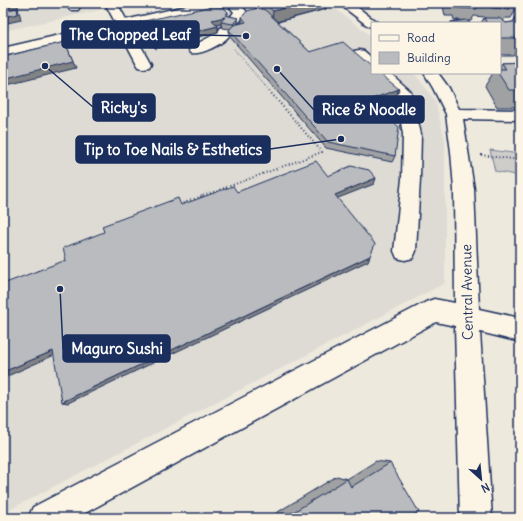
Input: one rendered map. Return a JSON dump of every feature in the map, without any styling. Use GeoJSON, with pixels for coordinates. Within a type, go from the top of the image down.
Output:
{"type":"FeatureCollection","features":[{"type":"Feature","properties":{"kind":"street"},"geometry":{"type":"LineString","coordinates":[[79,22],[163,3]]}},
{"type":"Feature","properties":{"kind":"street"},"geometry":{"type":"LineString","coordinates":[[3,52],[117,14],[215,3]]}},
{"type":"Feature","properties":{"kind":"street"},"geometry":{"type":"LineString","coordinates":[[344,3],[371,22]]}},
{"type":"Feature","properties":{"kind":"street"},"geometry":{"type":"LineString","coordinates":[[196,50],[227,29],[241,12],[234,4]]}},
{"type":"Feature","properties":{"kind":"street"},"geometry":{"type":"LineString","coordinates":[[117,14],[144,64]]}},
{"type":"Feature","properties":{"kind":"street"},"geometry":{"type":"LineString","coordinates":[[359,54],[371,64]]}},
{"type":"Feature","properties":{"kind":"street"},"geometry":{"type":"LineString","coordinates":[[382,74],[403,92],[412,134],[411,179],[405,251]]}},
{"type":"Feature","properties":{"kind":"street","name":"Central Avenue"},"geometry":{"type":"LineString","coordinates":[[432,74],[441,88],[454,114],[460,152],[464,196],[467,317],[476,518]]}},
{"type":"Feature","properties":{"kind":"street"},"geometry":{"type":"LineString","coordinates":[[454,114],[520,115]]}},
{"type":"Feature","properties":{"kind":"street"},"geometry":{"type":"LineString","coordinates":[[44,518],[434,310],[520,330]]}},
{"type":"Feature","properties":{"kind":"path"},"geometry":{"type":"LineString","coordinates":[[174,208],[322,152],[227,29]]}},
{"type":"Feature","properties":{"kind":"path"},"geometry":{"type":"LineString","coordinates":[[460,152],[520,160]]}},
{"type":"Feature","properties":{"kind":"shaded area"},"geometry":{"type":"Polygon","coordinates":[[[3,3],[132,3],[3,31],[3,3]]]}},
{"type":"Feature","properties":{"kind":"shaded area"},"geometry":{"type":"Polygon","coordinates":[[[231,3],[328,3],[371,36],[371,74],[415,74],[435,100],[445,140],[445,283],[3,513],[3,57],[231,3]]]}},
{"type":"Feature","properties":{"kind":"shaded area"},"geometry":{"type":"Polygon","coordinates":[[[490,150],[520,154],[520,176],[495,171],[490,150]]]}},
{"type":"Feature","properties":{"kind":"building"},"geometry":{"type":"Polygon","coordinates":[[[264,3],[305,3],[273,11],[264,3]]]}},
{"type":"Feature","properties":{"kind":"building"},"geometry":{"type":"Polygon","coordinates":[[[450,3],[517,3],[518,6],[508,6],[510,9],[492,8],[491,5],[475,4],[477,9],[459,8],[458,5],[450,3]]]}},
{"type":"Feature","properties":{"kind":"building"},"geometry":{"type":"Polygon","coordinates":[[[213,6],[223,7],[228,12],[225,15],[238,18],[233,24],[221,22],[225,17],[212,20],[218,26],[153,42],[140,22],[213,6]]]}},
{"type":"Feature","properties":{"kind":"building"},"geometry":{"type":"Polygon","coordinates":[[[17,8],[18,14],[3,17],[3,11],[17,8]]]}},
{"type":"Feature","properties":{"kind":"building"},"geometry":{"type":"Polygon","coordinates":[[[258,8],[265,10],[310,52],[343,42],[371,66],[371,74],[380,74],[399,89],[369,100],[399,127],[395,156],[328,142],[229,30],[234,25],[246,22],[242,17],[247,11],[258,8]]]}},
{"type":"Feature","properties":{"kind":"building"},"geometry":{"type":"Polygon","coordinates":[[[484,18],[499,18],[506,23],[520,21],[520,38],[501,38],[501,22],[486,22],[484,18]]]}},
{"type":"Feature","properties":{"kind":"building"},"geometry":{"type":"Polygon","coordinates":[[[466,20],[469,22],[451,22],[466,20]]]}},
{"type":"Feature","properties":{"kind":"building"},"geometry":{"type":"Polygon","coordinates":[[[65,42],[73,61],[3,79],[3,57],[65,42]]]}},
{"type":"Feature","properties":{"kind":"building"},"geometry":{"type":"Polygon","coordinates":[[[520,62],[520,90],[509,90],[499,74],[501,74],[501,69],[506,69],[502,63],[520,62]]]}},
{"type":"Feature","properties":{"kind":"building"},"geometry":{"type":"Polygon","coordinates":[[[316,161],[328,176],[351,166],[369,170],[376,178],[335,195],[375,244],[370,256],[62,402],[53,351],[3,372],[3,284],[66,260],[63,248],[104,232],[102,226],[178,198],[181,205],[233,186],[237,192],[316,161]]]}},
{"type":"Feature","properties":{"kind":"building"},"geometry":{"type":"Polygon","coordinates":[[[390,463],[419,512],[414,515],[415,518],[284,518],[347,479],[351,487],[390,463]]]}},
{"type":"Feature","properties":{"kind":"place","name":"The Chopped Leaf"},"geometry":{"type":"Point","coordinates":[246,36]}},
{"type":"Feature","properties":{"kind":"place","name":"Ricky's"},"geometry":{"type":"Point","coordinates":[45,66]}},
{"type":"Feature","properties":{"kind":"place","name":"Rice & Noodle"},"geometry":{"type":"Point","coordinates":[277,69]}},
{"type":"Feature","properties":{"kind":"place","name":"Tip to Toe Nails & Esthetics"},"geometry":{"type":"Point","coordinates":[341,139]}},
{"type":"Feature","properties":{"kind":"place","name":"Maguro Sushi"},"geometry":{"type":"Point","coordinates":[60,289]}}]}
